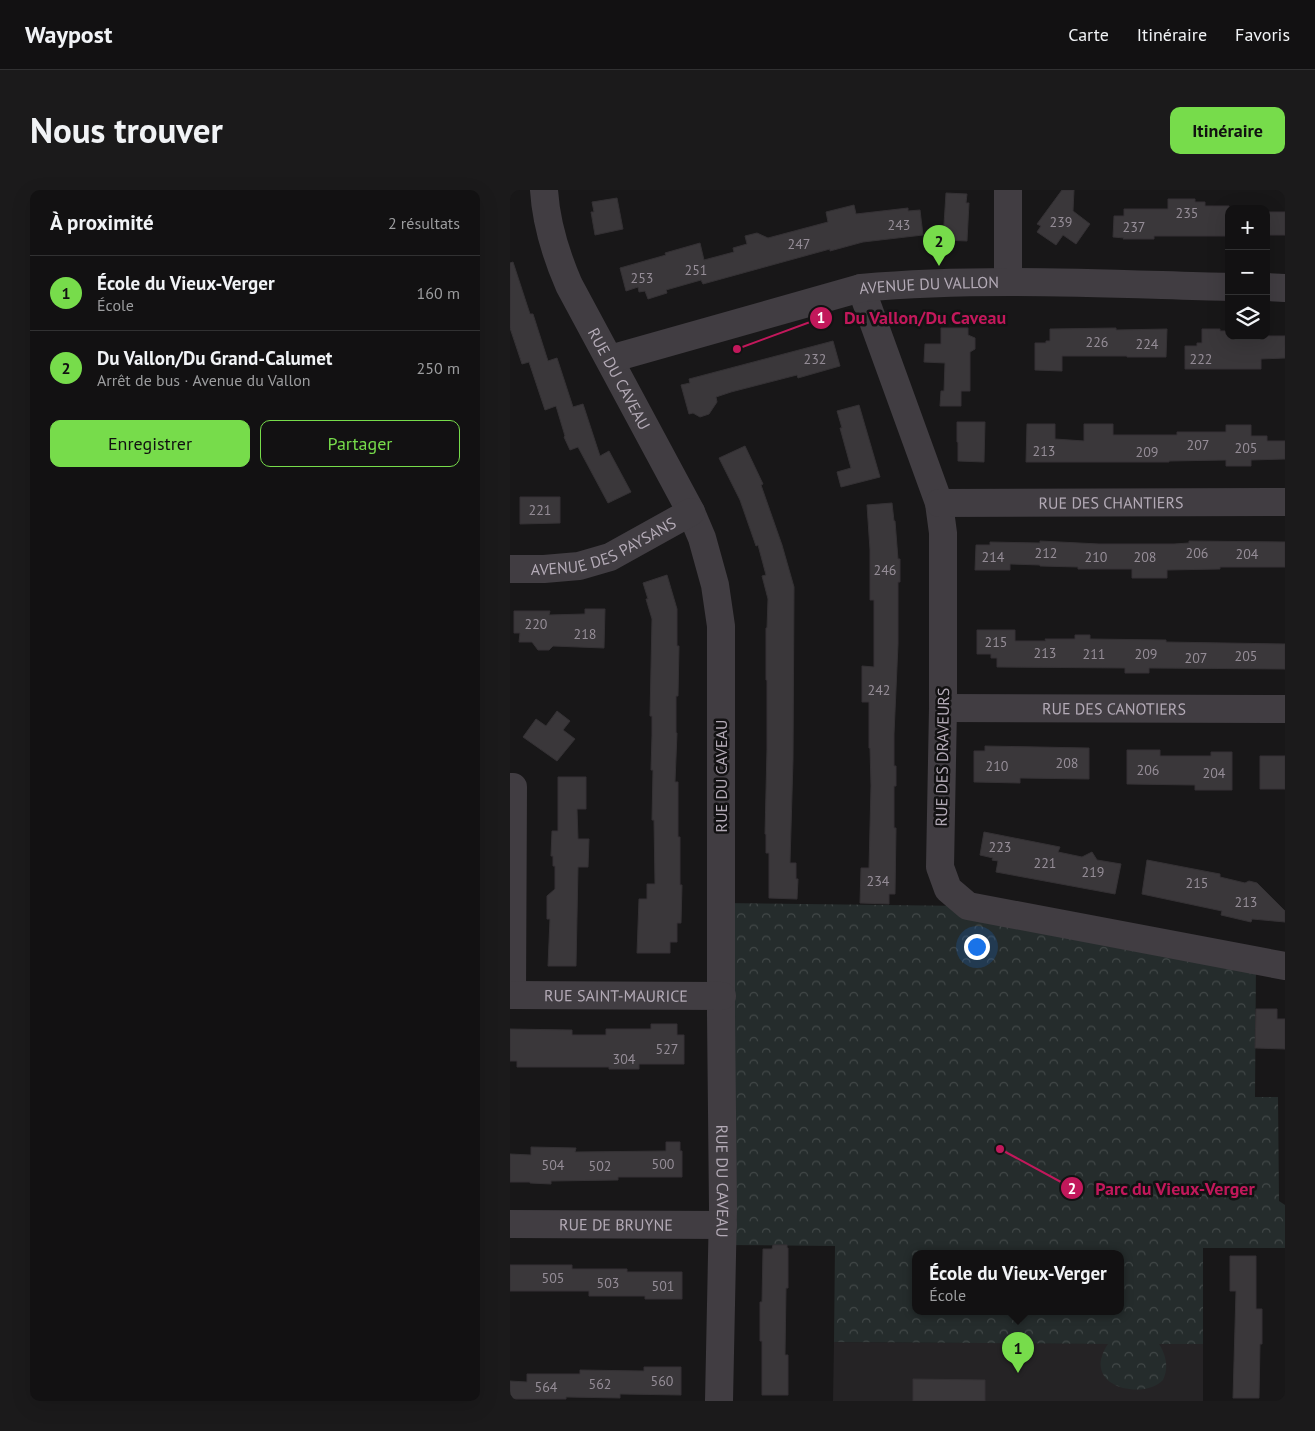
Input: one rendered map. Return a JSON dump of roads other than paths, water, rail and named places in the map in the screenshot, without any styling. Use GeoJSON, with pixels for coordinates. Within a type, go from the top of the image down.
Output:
{"type":"FeatureCollection","features":[{"type":"Feature","properties":{"kind":"street","name":"RUE DU CAVEAU"},"geometry":{"type":"LineString","coordinates":[[544,190],[557,258],[569,285],[692,512],[702,538],[715,585],[721,626],[723,1225],[719,1401]]}},
{"type":"Feature","properties":{"kind":"street"},"geometry":{"type":"LineString","coordinates":[[1008,190],[1008,282]]}},
{"type":"Feature","properties":{"kind":"street","name":"AVENUE DU VALLON"},"geometry":{"type":"LineString","coordinates":[[610,360],[861,288],[895,285],[1008,282],[1225,287]]}},
{"type":"Feature","properties":{"kind":"street"},"geometry":{"type":"LineString","coordinates":[[1270,287],[1285,288]]}},
{"type":"Feature","properties":{"kind":"street","name":"RUE DES DRAVEURS"},"geometry":{"type":"LineString","coordinates":[[861,288],[939,502],[943,533],[943,708],[940,867],[948,889],[968,906],[1285,966]]}},
{"type":"Feature","properties":{"kind":"street","name":"RUE DES CHANTIERS"},"geometry":{"type":"LineString","coordinates":[[939,502],[1285,502]]}},
{"type":"Feature","properties":{"kind":"street","name":"AVENUE DES PAYSANS"},"geometry":{"type":"LineString","coordinates":[[510,569],[579,566],[610,557],[692,512]]}},
{"type":"Feature","properties":{"kind":"street","name":"RUE DES CANOTIERS"},"geometry":{"type":"LineString","coordinates":[[943,708],[1285,709]]}},
{"type":"Feature","properties":{"kind":"street"},"geometry":{"type":"LineString","coordinates":[[510,787],[513,787],[511,995]]}},
{"type":"Feature","properties":{"kind":"street","name":"RUE SAINT-MAURICE"},"geometry":{"type":"LineString","coordinates":[[511,995],[722,996]]}},
{"type":"Feature","properties":{"kind":"street","name":"RUE DE BRUYNE"},"geometry":{"type":"LineString","coordinates":[[510,1224],[723,1225]]}},
{"type":"Feature","properties":{"kind":"place","name":"Du Vallon/Du Grand-Calumet"},"geometry":{"type":"Point","coordinates":[939,266]}},
{"type":"Feature","properties":{"kind":"place","name":"Du Vallon/Du Caveau"},"geometry":{"type":"Point","coordinates":[737,349]}},
{"type":"Feature","properties":{"kind":"place","name":"Parc du Vieux-Verger"},"geometry":{"type":"Point","coordinates":[1000,1149]}},
{"type":"Feature","properties":{"kind":"place","name":"École du Vieux-Verger"},"geometry":{"type":"Point","coordinates":[1018,1373]}}]}
